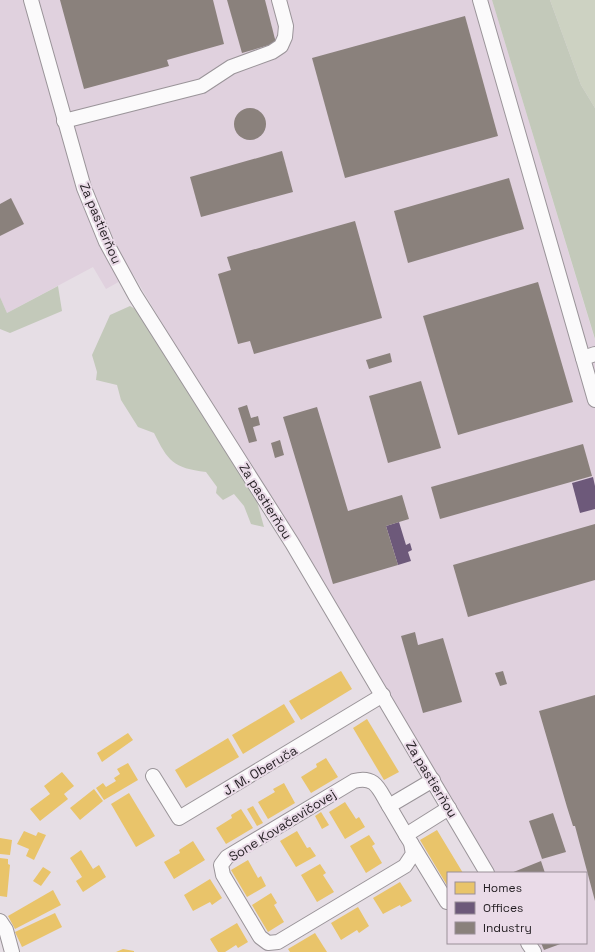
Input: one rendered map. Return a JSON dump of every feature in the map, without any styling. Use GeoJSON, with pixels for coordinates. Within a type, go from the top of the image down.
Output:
{"type":"FeatureCollection","features":[{"type":"Feature","properties":{"kind":"street","name":"Za pastierňou"},"geometry":{"type":"LineString","coordinates":[[31,0],[64,121],[89,202],[117,263],[135,295],[292,543],[486,872]]}},
{"type":"Feature","properties":{"kind":"street"},"geometry":{"type":"LineString","coordinates":[[64,121],[202,86],[231,67],[272,52],[281,46],[286,37],[286,26],[279,0]]}},
{"type":"Feature","properties":{"kind":"street"},"geometry":{"type":"LineString","coordinates":[[480,0],[589,356],[595,400]]}},
{"type":"Feature","properties":{"kind":"street","name":"J. M. Oberuča"},"geometry":{"type":"LineString","coordinates":[[152,776],[179,818],[383,695]]}},
{"type":"Feature","properties":{"kind":"street","name":"Sone Kovačevičovej"},"geometry":{"type":"LineString","coordinates":[[409,839],[413,854],[405,866],[278,942],[268,943],[260,937],[223,875],[221,865],[227,857],[354,781],[367,779],[373,781],[389,806],[409,839],[447,902]]}},
{"type":"Feature","properties":{"kind":"street"},"geometry":{"type":"LineString","coordinates":[[389,806],[433,780]]}},
{"type":"Feature","properties":{"kind":"street"},"geometry":{"type":"LineString","coordinates":[[409,839],[449,808]]}},
{"type":"Feature","properties":{"kind":"street"},"geometry":{"type":"LineString","coordinates":[[0,921],[6,930],[12,952]]}},
{"type":"Feature","properties":{"kind":"shaded area"},"geometry":{"type":"Polygon","coordinates":[[[0,0],[492,0],[595,340],[595,952],[542,952],[538,944],[587,944],[587,872],[494,872],[344,616],[175,345],[133,274],[106,289],[93,267],[7,313],[0,297],[0,0]]]}},
{"type":"Feature","properties":{"kind":"green space"},"geometry":{"type":"Polygon","coordinates":[[[492,0],[550,0],[581,85],[595,108],[595,339],[492,0]]]}},
{"type":"Feature","properties":{"kind":"green space"},"geometry":{"type":"Polygon","coordinates":[[[550,0],[595,0],[595,108],[581,85],[550,0]]]}},
{"type":"Feature","properties":{"kind":"green space"},"geometry":{"type":"Polygon","coordinates":[[[58,286],[62,311],[10,333],[0,329],[0,297],[7,313],[58,286]]]}},
{"type":"Feature","properties":{"kind":"green space"},"geometry":{"type":"Polygon","coordinates":[[[130,306],[137,310],[256,498],[264,527],[251,524],[244,506],[234,494],[223,500],[216,493],[217,487],[206,472],[186,468],[173,462],[163,450],[154,433],[138,427],[121,400],[117,385],[96,380],[97,372],[92,355],[110,315],[130,306]]]}},
{"type":"Feature","properties":{"kind":"building: Homes"},"geometry":{"type":"Polygon","coordinates":[[[341,671],[352,689],[301,720],[289,701],[341,671]]]}},
{"type":"Feature","properties":{"kind":"building: Homes"},"geometry":{"type":"Polygon","coordinates":[[[284,704],[295,722],[243,754],[232,735],[284,704]]]}},
{"type":"Feature","properties":{"kind":"building: Homes"},"geometry":{"type":"Polygon","coordinates":[[[367,719],[399,772],[384,780],[353,728],[367,719]]]}},
{"type":"Feature","properties":{"kind":"building: Homes"},"geometry":{"type":"Polygon","coordinates":[[[128,733],[133,740],[102,762],[97,753],[128,733]]]}},
{"type":"Feature","properties":{"kind":"building: Homes"},"geometry":{"type":"Polygon","coordinates":[[[228,738],[239,757],[186,788],[175,770],[228,738]]]}},
{"type":"Feature","properties":{"kind":"building: Homes"},"geometry":{"type":"Polygon","coordinates":[[[326,758],[338,777],[311,793],[301,777],[317,767],[316,764],[326,758]]]}},
{"type":"Feature","properties":{"kind":"building: Homes"},"geometry":{"type":"Polygon","coordinates":[[[128,763],[138,780],[104,800],[96,788],[103,783],[106,787],[116,781],[114,778],[120,774],[117,769],[128,763]]]}},
{"type":"Feature","properties":{"kind":"building: Homes"},"geometry":{"type":"Polygon","coordinates":[[[62,772],[74,786],[64,794],[68,799],[40,821],[30,809],[50,794],[44,786],[62,772]]]}},
{"type":"Feature","properties":{"kind":"building: Homes"},"geometry":{"type":"Polygon","coordinates":[[[284,783],[295,803],[268,819],[258,802],[275,792],[273,789],[284,783]]]}},
{"type":"Feature","properties":{"kind":"building: Homes"},"geometry":{"type":"Polygon","coordinates":[[[94,789],[103,801],[80,820],[70,808],[94,789]]]}},
{"type":"Feature","properties":{"kind":"building: Homes"},"geometry":{"type":"Polygon","coordinates":[[[129,793],[155,836],[136,847],[111,804],[129,793]]]}},
{"type":"Feature","properties":{"kind":"building: Homes"},"geometry":{"type":"Polygon","coordinates":[[[345,802],[356,819],[359,817],[365,827],[345,839],[329,812],[345,802]]]}},
{"type":"Feature","properties":{"kind":"building: Homes"},"geometry":{"type":"Polygon","coordinates":[[[253,806],[263,823],[257,826],[247,809],[253,806]]]}},
{"type":"Feature","properties":{"kind":"building: Homes"},"geometry":{"type":"Polygon","coordinates":[[[241,809],[253,828],[226,844],[216,828],[232,818],[231,815],[241,809]]]}},
{"type":"Feature","properties":{"kind":"building: Homes"},"geometry":{"type":"Polygon","coordinates":[[[321,812],[329,825],[322,829],[315,816],[321,812]]]}},
{"type":"Feature","properties":{"kind":"building: Homes"},"geometry":{"type":"Polygon","coordinates":[[[437,830],[462,872],[447,872],[447,885],[420,840],[437,830]]]}},
{"type":"Feature","properties":{"kind":"building: Homes"},"geometry":{"type":"Polygon","coordinates":[[[24,831],[36,836],[38,832],[46,835],[34,860],[26,856],[29,849],[17,844],[24,831]]]}},
{"type":"Feature","properties":{"kind":"building: Homes"},"geometry":{"type":"Polygon","coordinates":[[[297,831],[307,848],[310,847],[316,856],[296,867],[280,841],[297,831]]]}},
{"type":"Feature","properties":{"kind":"building: Homes"},"geometry":{"type":"Polygon","coordinates":[[[369,835],[375,844],[372,846],[382,863],[366,873],[350,846],[369,835]]]}},
{"type":"Feature","properties":{"kind":"building: Homes"},"geometry":{"type":"Polygon","coordinates":[[[0,838],[12,840],[10,855],[0,854],[0,838]]]}},
{"type":"Feature","properties":{"kind":"building: Homes"},"geometry":{"type":"Polygon","coordinates":[[[193,841],[205,860],[174,879],[164,862],[180,853],[179,850],[193,841]]]}},
{"type":"Feature","properties":{"kind":"building: Homes"},"geometry":{"type":"Polygon","coordinates":[[[81,850],[93,869],[99,865],[106,877],[83,892],[76,881],[82,877],[70,858],[81,850]]]}},
{"type":"Feature","properties":{"kind":"building: Homes"},"geometry":{"type":"Polygon","coordinates":[[[0,858],[8,859],[8,864],[10,865],[7,897],[0,896],[0,858]]]}},
{"type":"Feature","properties":{"kind":"building: Homes"},"geometry":{"type":"Polygon","coordinates":[[[248,860],[258,878],[261,876],[266,886],[247,897],[231,870],[248,860]]]}},
{"type":"Feature","properties":{"kind":"building: Homes"},"geometry":{"type":"Polygon","coordinates":[[[320,864],[326,873],[323,875],[334,892],[317,902],[301,875],[320,864]]]}},
{"type":"Feature","properties":{"kind":"building: Homes"},"geometry":{"type":"Polygon","coordinates":[[[43,867],[51,872],[41,886],[33,881],[43,867]]]}},
{"type":"Feature","properties":{"kind":"building: Homes"},"geometry":{"type":"Polygon","coordinates":[[[210,879],[222,898],[212,905],[210,902],[193,911],[184,895],[210,879]]]}},
{"type":"Feature","properties":{"kind":"building: Homes"},"geometry":{"type":"Polygon","coordinates":[[[400,882],[412,901],[401,907],[400,905],[383,914],[373,898],[400,882]]]}},
{"type":"Feature","properties":{"kind":"building: Homes"},"geometry":{"type":"Polygon","coordinates":[[[53,890],[61,905],[15,929],[8,916],[53,890]]]}},
{"type":"Feature","properties":{"kind":"building: Homes"},"geometry":{"type":"Polygon","coordinates":[[[271,893],[277,903],[274,905],[284,922],[268,932],[252,905],[271,893]]]}},
{"type":"Feature","properties":{"kind":"building: Homes"},"geometry":{"type":"Polygon","coordinates":[[[358,907],[369,926],[359,933],[357,930],[341,940],[331,923],[358,907]]]}},
{"type":"Feature","properties":{"kind":"building: Homes"},"geometry":{"type":"Polygon","coordinates":[[[55,913],[62,927],[22,947],[15,932],[55,913]]]}},
{"type":"Feature","properties":{"kind":"building: Homes"},"geometry":{"type":"Polygon","coordinates":[[[237,923],[248,942],[238,948],[236,945],[225,952],[218,952],[210,939],[237,923]]]}},
{"type":"Feature","properties":{"kind":"building: Homes"},"geometry":{"type":"Polygon","coordinates":[[[315,933],[327,952],[290,952],[288,949],[315,933]]]}},
{"type":"Feature","properties":{"kind":"building: Homes"},"geometry":{"type":"Polygon","coordinates":[[[123,949],[134,951],[134,952],[116,952],[123,949]]]}},
{"type":"Feature","properties":{"kind":"building: Offices"},"geometry":{"type":"Polygon","coordinates":[[[593,477],[595,486],[595,509],[580,513],[572,483],[593,477]]]}},
{"type":"Feature","properties":{"kind":"building: Offices"},"geometry":{"type":"Polygon","coordinates":[[[399,522],[406,545],[410,543],[412,550],[408,552],[411,561],[398,565],[386,526],[399,522]]]}},
{"type":"Feature","properties":{"kind":"building: Industry"},"geometry":{"type":"Polygon","coordinates":[[[60,0],[213,0],[224,44],[167,60],[169,66],[84,89],[60,0]]]}},
{"type":"Feature","properties":{"kind":"building: Industry"},"geometry":{"type":"Polygon","coordinates":[[[227,0],[265,0],[276,43],[242,53],[227,0]]]}},
{"type":"Feature","properties":{"kind":"building: Industry"},"geometry":{"type":"Polygon","coordinates":[[[465,16],[498,136],[345,178],[312,58],[465,16]]]}},
{"type":"Feature","properties":{"kind":"building: Industry"},"geometry":{"type":"Polygon","coordinates":[[[247,108],[253,108],[263,115],[266,124],[265,130],[259,137],[253,140],[247,140],[237,133],[234,127],[234,121],[241,111],[247,108]]]}},
{"type":"Feature","properties":{"kind":"building: Industry"},"geometry":{"type":"Polygon","coordinates":[[[282,151],[293,192],[201,217],[190,177],[282,151]]]}},
{"type":"Feature","properties":{"kind":"building: Industry"},"geometry":{"type":"Polygon","coordinates":[[[509,178],[524,229],[408,263],[394,211],[509,178]]]}},
{"type":"Feature","properties":{"kind":"building: Industry"},"geometry":{"type":"Polygon","coordinates":[[[11,198],[24,224],[0,236],[0,204],[11,198]]]}},
{"type":"Feature","properties":{"kind":"building: Industry"},"geometry":{"type":"Polygon","coordinates":[[[355,221],[382,318],[254,354],[250,341],[238,344],[218,274],[231,270],[227,257],[355,221]]]}},
{"type":"Feature","properties":{"kind":"building: Industry"},"geometry":{"type":"Polygon","coordinates":[[[538,282],[573,402],[458,435],[423,316],[538,282]]]}},
{"type":"Feature","properties":{"kind":"building: Industry"},"geometry":{"type":"Polygon","coordinates":[[[390,353],[392,362],[369,369],[366,360],[390,353]]]}},
{"type":"Feature","properties":{"kind":"building: Industry"},"geometry":{"type":"Polygon","coordinates":[[[421,381],[441,448],[388,463],[369,396],[421,381]]]}},
{"type":"Feature","properties":{"kind":"building: Industry"},"geometry":{"type":"Polygon","coordinates":[[[247,405],[251,418],[258,416],[260,425],[253,427],[257,441],[249,443],[238,408],[247,405]]]}},
{"type":"Feature","properties":{"kind":"building: Industry"},"geometry":{"type":"Polygon","coordinates":[[[317,407],[348,511],[402,495],[409,519],[386,526],[398,565],[333,584],[283,417],[317,407]]]}},
{"type":"Feature","properties":{"kind":"building: Industry"},"geometry":{"type":"Polygon","coordinates":[[[280,440],[284,455],[275,458],[271,443],[280,440]]]}},
{"type":"Feature","properties":{"kind":"building: Industry"},"geometry":{"type":"Polygon","coordinates":[[[583,444],[592,476],[440,519],[431,487],[583,444]]]}},
{"type":"Feature","properties":{"kind":"building: Industry"},"geometry":{"type":"Polygon","coordinates":[[[595,524],[595,580],[468,617],[453,565],[595,524]]]}},
{"type":"Feature","properties":{"kind":"building: Industry"},"geometry":{"type":"Polygon","coordinates":[[[415,632],[418,645],[443,638],[462,702],[423,713],[401,636],[415,632]]]}},
{"type":"Feature","properties":{"kind":"building: Industry"},"geometry":{"type":"Polygon","coordinates":[[[503,671],[507,684],[500,686],[495,673],[503,671]]]}},
{"type":"Feature","properties":{"kind":"building: Industry"},"geometry":{"type":"Polygon","coordinates":[[[595,695],[595,901],[575,826],[573,826],[567,807],[539,711],[595,695]]]}},
{"type":"Feature","properties":{"kind":"building: Industry"},"geometry":{"type":"Polygon","coordinates":[[[553,813],[566,852],[542,859],[529,821],[553,813]]]}},
{"type":"Feature","properties":{"kind":"building: Industry"},"geometry":{"type":"Polygon","coordinates":[[[541,861],[545,872],[514,872],[541,861]]]}},
{"type":"Feature","properties":{"kind":"building: Industry"},"geometry":{"type":"Polygon","coordinates":[[[541,944],[560,944],[544,950],[541,944]]]}}]}
